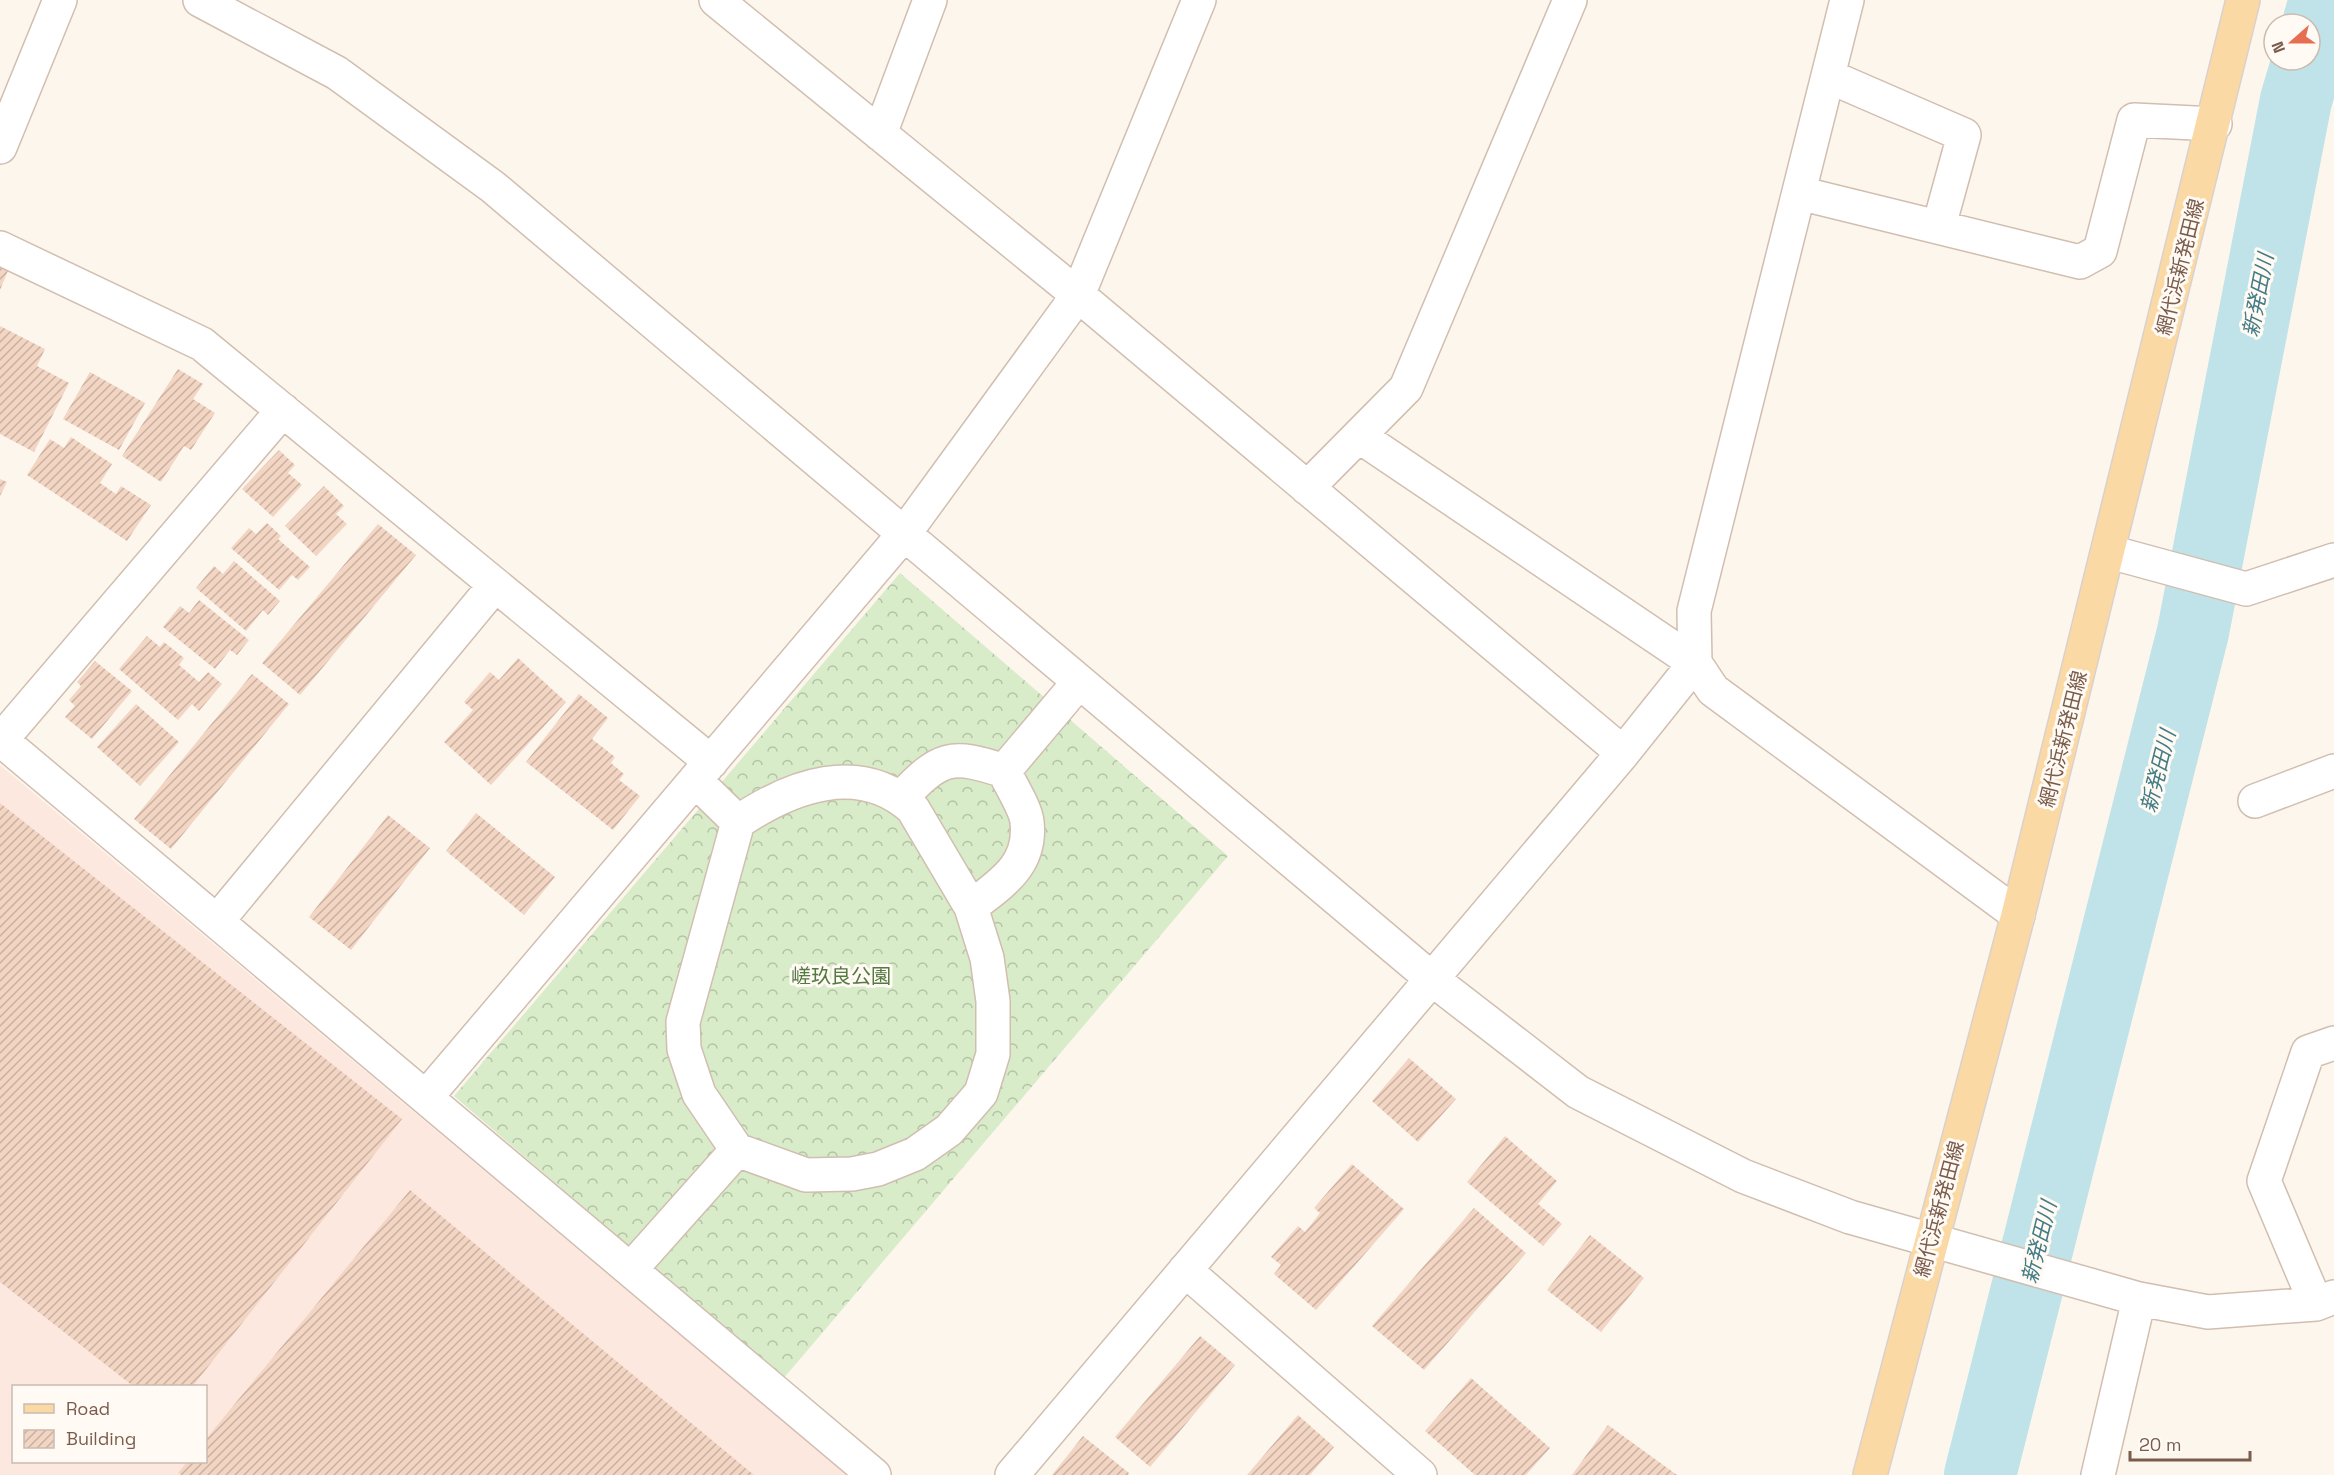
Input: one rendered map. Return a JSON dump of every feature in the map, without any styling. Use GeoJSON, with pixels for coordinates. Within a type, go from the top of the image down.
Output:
{"type":"FeatureCollection","features":[{"type":"Feature","properties":{"kind":"main road","name":"網代浜新発田線"},"geometry":{"type":"LineString","coordinates":[[1870,1475],[2018,915],[2110,552],[2215,124],[2243,0]]}},
{"type":"Feature","properties":{"kind":"street"},"geometry":{"type":"LineString","coordinates":[[0,147],[60,0]]}},
{"type":"Feature","properties":{"kind":"street"},"geometry":{"type":"LineString","coordinates":[[200,0],[337,73],[493,187],[1432,979],[1578,1092],[1743,1176],[1850,1217],[2139,1299],[2208,1312],[2325,1300],[2264,1181],[2308,1052],[2334,1043]]}},
{"type":"Feature","properties":{"kind":"street"},"geometry":{"type":"LineString","coordinates":[[716,0],[1078,295],[1623,753]]}},
{"type":"Feature","properties":{"kind":"street"},"geometry":{"type":"LineString","coordinates":[[880,134],[930,0]]}},
{"type":"Feature","properties":{"kind":"street"},"geometry":{"type":"LineString","coordinates":[[427,1096],[904,534],[1078,295],[1199,0]]}},
{"type":"Feature","properties":{"kind":"street"},"geometry":{"type":"LineString","coordinates":[[1307,488],[1406,388],[1570,0]]}},
{"type":"Feature","properties":{"kind":"street"},"geometry":{"type":"LineString","coordinates":[[1012,1475],[1623,753],[1695,663],[1694,611],[1847,0]]}},
{"type":"Feature","properties":{"kind":"street"},"geometry":{"type":"LineString","coordinates":[[1828,76],[1965,135],[1939,226]]}},
{"type":"Feature","properties":{"kind":"street"},"geometry":{"type":"LineString","coordinates":[[1799,193],[2080,262],[2100,251],[2134,120],[2215,124]]}},
{"type":"Feature","properties":{"kind":"street"},"geometry":{"type":"LineString","coordinates":[[0,248],[202,344],[495,585],[703,771],[738,822]]}},
{"type":"Feature","properties":{"kind":"street"},"geometry":{"type":"LineString","coordinates":[[283,410],[1,740],[218,920],[874,1475]]}},
{"type":"Feature","properties":{"kind":"street"},"geometry":{"type":"LineString","coordinates":[[1359,436],[1695,663],[1713,690],[2018,915]]}},
{"type":"Feature","properties":{"kind":"street"},"geometry":{"type":"LineString","coordinates":[[2110,552],[2246,589],[2334,560]]}},
{"type":"Feature","properties":{"kind":"street"},"geometry":{"type":"LineString","coordinates":[[218,920],[495,585]]}},
{"type":"Feature","properties":{"kind":"street"},"geometry":{"type":"LineString","coordinates":[[1004,771],[1079,682]]}},
{"type":"Feature","properties":{"kind":"street"},"geometry":{"type":"LineString","coordinates":[[901,798],[926,771],[952,760],[969,760],[1004,771],[1027,821],[1025,846],[1016,870],[971,907]]}},
{"type":"Feature","properties":{"kind":"street"},"geometry":{"type":"LineString","coordinates":[[2255,801],[2334,771]]}},
{"type":"Feature","properties":{"kind":"street"},"geometry":{"type":"LineString","coordinates":[[840,781],[871,783],[901,798],[913,809],[971,907],[987,958],[993,1001],[993,1054],[981,1093],[949,1130],[915,1154],[878,1168],[852,1174],[806,1175],[737,1150],[699,1094],[684,1050],[683,1022],[738,822],[764,804],[824,783],[840,781]]}},
{"type":"Feature","properties":{"kind":"street"},"geometry":{"type":"LineString","coordinates":[[631,1269],[737,1150]]}},
{"type":"Feature","properties":{"kind":"street"},"geometry":{"type":"LineString","coordinates":[[1185,1270],[1420,1475]]}},
{"type":"Feature","properties":{"kind":"street"},"geometry":{"type":"LineString","coordinates":[[2098,1475],[2139,1299]]}},
{"type":"Feature","properties":{"kind":"shaded area"},"geometry":{"type":"Polygon","coordinates":[[[0,765],[847,1475],[0,1475],[0,765]]]}},
{"type":"Feature","properties":{"kind":"green space","name":"嵯玖良公園"},"geometry":{"type":"Polygon","coordinates":[[[900,573],[1228,856],[783,1379],[454,1096],[900,573]]]}},
{"type":"Feature","properties":{"kind":"building"},"geometry":{"type":"Polygon","coordinates":[[[0,262],[10,266],[0,290],[0,262]]]}},
{"type":"Feature","properties":{"kind":"building"},"geometry":{"type":"Polygon","coordinates":[[[0,326],[45,349],[37,366],[69,383],[34,452],[0,434],[0,326]]]}},
{"type":"Feature","properties":{"kind":"building"},"geometry":{"type":"Polygon","coordinates":[[[178,369],[203,384],[193,399],[215,413],[191,450],[184,446],[161,482],[122,456],[178,369]]]}},
{"type":"Feature","properties":{"kind":"building"},"geometry":{"type":"Polygon","coordinates":[[[90,372],[145,403],[119,450],[63,419],[90,372]]]}},
{"type":"Feature","properties":{"kind":"building"},"geometry":{"type":"Polygon","coordinates":[[[71,437],[112,464],[100,483],[116,494],[121,486],[151,505],[127,541],[27,475],[50,439],[64,448],[71,437]]]}},
{"type":"Feature","properties":{"kind":"building"},"geometry":{"type":"Polygon","coordinates":[[[279,450],[295,465],[288,473],[302,485],[273,517],[242,489],[279,450]]]}},
{"type":"Feature","properties":{"kind":"building"},"geometry":{"type":"Polygon","coordinates":[[[0,479],[7,482],[0,496],[0,479]]]}},
{"type":"Feature","properties":{"kind":"building"},"geometry":{"type":"Polygon","coordinates":[[[324,486],[344,506],[336,514],[347,524],[316,556],[285,526],[324,486]]]}},
{"type":"Feature","properties":{"kind":"building"},"geometry":{"type":"Polygon","coordinates":[[[267,523],[281,536],[278,539],[310,567],[298,580],[292,575],[279,590],[231,548],[249,528],[256,534],[267,523]]]}},
{"type":"Feature","properties":{"kind":"building"},"geometry":{"type":"Polygon","coordinates":[[[378,524],[416,555],[300,695],[262,663],[378,524]]]}},
{"type":"Feature","properties":{"kind":"building"},"geometry":{"type":"Polygon","coordinates":[[[234,561],[280,601],[268,615],[263,610],[246,631],[196,588],[214,566],[223,574],[234,561]]]}},
{"type":"Feature","properties":{"kind":"building"},"geometry":{"type":"Polygon","coordinates":[[[199,600],[249,640],[237,655],[230,650],[215,669],[163,627],[180,606],[189,613],[199,600]]]}},
{"type":"Feature","properties":{"kind":"building"},"geometry":{"type":"Polygon","coordinates":[[[147,636],[160,647],[164,642],[184,658],[179,665],[199,682],[208,672],[222,684],[199,711],[192,704],[178,720],[119,669],[147,636]]]}},
{"type":"Feature","properties":{"kind":"building"},"geometry":{"type":"Polygon","coordinates":[[[518,658],[566,702],[491,785],[444,742],[473,710],[464,702],[490,672],[499,680],[518,658]]]}},
{"type":"Feature","properties":{"kind":"building"},"geometry":{"type":"Polygon","coordinates":[[[95,661],[132,691],[92,739],[65,717],[75,706],[69,700],[81,686],[77,682],[95,661]]]}},
{"type":"Feature","properties":{"kind":"building"},"geometry":{"type":"Polygon","coordinates":[[[252,674],[289,704],[171,849],[134,819],[252,674]]]}},
{"type":"Feature","properties":{"kind":"building"},"geometry":{"type":"Polygon","coordinates":[[[579,694],[608,718],[592,739],[615,757],[611,763],[624,774],[619,780],[640,796],[613,830],[526,762],[579,694]]]}},
{"type":"Feature","properties":{"kind":"building"},"geometry":{"type":"Polygon","coordinates":[[[136,704],[179,742],[140,786],[97,747],[136,704]]]}},
{"type":"Feature","properties":{"kind":"building"},"geometry":{"type":"Polygon","coordinates":[[[0,803],[402,1119],[194,1385],[132,1385],[0,1282],[0,803]]]}},
{"type":"Feature","properties":{"kind":"building"},"geometry":{"type":"Polygon","coordinates":[[[476,813],[555,877],[524,915],[446,851],[476,813]]]}},
{"type":"Feature","properties":{"kind":"building"},"geometry":{"type":"Polygon","coordinates":[[[388,815],[430,848],[351,950],[309,917],[388,815]]]}},
{"type":"Feature","properties":{"kind":"building"},"geometry":{"type":"Polygon","coordinates":[[[1409,1058],[1456,1099],[1418,1142],[1372,1101],[1409,1058]]]}},
{"type":"Feature","properties":{"kind":"building"},"geometry":{"type":"Polygon","coordinates":[[[1505,1136],[1557,1181],[1538,1204],[1562,1224],[1543,1246],[1467,1182],[1505,1136]]]}},
{"type":"Feature","properties":{"kind":"building"},"geometry":{"type":"Polygon","coordinates":[[[1352,1164],[1404,1209],[1316,1310],[1274,1274],[1281,1265],[1271,1257],[1298,1226],[1305,1232],[1320,1213],[1314,1208],[1352,1164]]]}},
{"type":"Feature","properties":{"kind":"building"},"geometry":{"type":"Polygon","coordinates":[[[410,1190],[754,1475],[181,1475],[178,1473],[186,1463],[207,1463],[207,1438],[410,1190]]]}},
{"type":"Feature","properties":{"kind":"building"},"geometry":{"type":"Polygon","coordinates":[[[1474,1208],[1526,1253],[1424,1370],[1372,1326],[1474,1208]]]}},
{"type":"Feature","properties":{"kind":"building"},"geometry":{"type":"Polygon","coordinates":[[[1590,1235],[1644,1278],[1601,1332],[1547,1290],[1590,1235]]]}},
{"type":"Feature","properties":{"kind":"building"},"geometry":{"type":"Polygon","coordinates":[[[1200,1336],[1235,1365],[1150,1467],[1115,1437],[1200,1336]]]}},
{"type":"Feature","properties":{"kind":"building"},"geometry":{"type":"Polygon","coordinates":[[[1471,1378],[1550,1448],[1526,1475],[1475,1475],[1425,1431],[1471,1378]]]}},
{"type":"Feature","properties":{"kind":"building"},"geometry":{"type":"Polygon","coordinates":[[[1298,1415],[1334,1447],[1310,1475],[1247,1475],[1298,1415]]]}},
{"type":"Feature","properties":{"kind":"building"},"geometry":{"type":"Polygon","coordinates":[[[1608,1425],[1677,1475],[1572,1475],[1608,1425]]]}},
{"type":"Feature","properties":{"kind":"building"},"geometry":{"type":"Polygon","coordinates":[[[1083,1436],[1129,1473],[1128,1475],[1052,1475],[1083,1436]]]}},
{"type":"Feature","properties":{"kind":"waterway","name":"新発田川"},"geometry":{"type":"LineString","coordinates":[[2322,12],[2325,0]]}},
{"type":"Feature","properties":{"kind":"waterway","name":"新発田川"},"geometry":{"type":"LineString","coordinates":[[1980,1475],[2193,632],[2296,100],[2304,72]]}}]}
